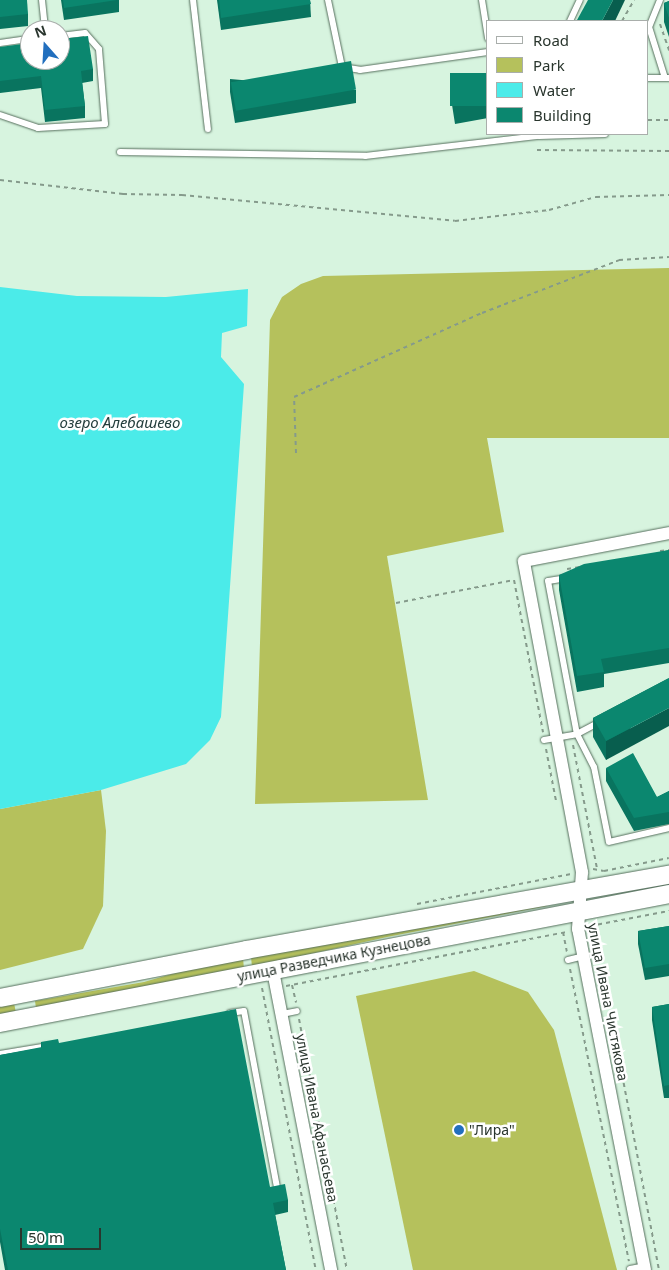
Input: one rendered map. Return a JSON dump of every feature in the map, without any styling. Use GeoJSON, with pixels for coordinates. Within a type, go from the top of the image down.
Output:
{"type":"FeatureCollection","features":[{"type":"Feature","properties":{"kind":"main road","name":"улица Разведчика Кузнецова"},"geometry":{"type":"LineString","coordinates":[[0,998],[246,950],[669,874]]}},
{"type":"Feature","properties":{"kind":"main road","name":"улица Разведчика Кузнецова"},"geometry":{"type":"LineString","coordinates":[[0,1023],[275,979],[577,911],[669,894]]}},
{"type":"Feature","properties":{"kind":"main road"},"geometry":{"type":"LineString","coordinates":[[38,991],[30,996],[25,1006],[34,1014],[43,1015]]}},
{"type":"Feature","properties":{"kind":"street","name":"улица Ивана Чистякова"},"geometry":{"type":"LineString","coordinates":[[645,1268],[578,929],[577,911],[582,872],[550,739],[524,560],[669,533]]}},
{"type":"Feature","properties":{"kind":"street","name":"улица Ивана Афанасьева"},"geometry":{"type":"LineString","coordinates":[[275,979],[331,1270]]}},
{"type":"Feature","properties":{"kind":"lane"},"geometry":{"type":"LineString","coordinates":[[42,0],[44,20]]}},
{"type":"Feature","properties":{"kind":"lane"},"geometry":{"type":"LineString","coordinates":[[193,0],[208,129]]}},
{"type":"Feature","properties":{"kind":"lane"},"geometry":{"type":"LineString","coordinates":[[328,0],[342,67],[360,70],[487,52]]}},
{"type":"Feature","properties":{"kind":"lane"},"geometry":{"type":"LineString","coordinates":[[482,0],[487,32]]}},
{"type":"Feature","properties":{"kind":"lane"},"geometry":{"type":"LineString","coordinates":[[570,20],[580,0]]}},
{"type":"Feature","properties":{"kind":"lane"},"geometry":{"type":"LineString","coordinates":[[649,78],[667,78],[649,27],[660,0]]}},
{"type":"Feature","properties":{"kind":"lane"},"geometry":{"type":"LineString","coordinates":[[0,115],[38,128],[105,124],[99,49],[84,33],[70,35]]}},
{"type":"Feature","properties":{"kind":"lane"},"geometry":{"type":"LineString","coordinates":[[0,43],[20,40]]}},
{"type":"Feature","properties":{"kind":"lane"},"geometry":{"type":"LineString","coordinates":[[120,152],[365,156],[539,135]]}},
{"type":"Feature","properties":{"kind":"lane"},"geometry":{"type":"LineString","coordinates":[[576,576],[548,581],[577,734],[594,767],[609,842],[669,828]]}},
{"type":"Feature","properties":{"kind":"lane"},"geometry":{"type":"LineString","coordinates":[[550,739],[577,734],[610,716]]}},
{"type":"Feature","properties":{"kind":"lane"},"geometry":{"type":"LineString","coordinates":[[568,960],[584,956]]}},
{"type":"Feature","properties":{"kind":"lane"},"geometry":{"type":"LineString","coordinates":[[224,1014],[244,1011],[278,1194]]}},
{"type":"Feature","properties":{"kind":"lane"},"geometry":{"type":"LineString","coordinates":[[282,1014],[297,1011]]}},
{"type":"Feature","properties":{"kind":"lane"},"geometry":{"type":"LineString","coordinates":[[0,1054],[59,1044]]}},
{"type":"Feature","properties":{"kind":"lane"},"geometry":{"type":"LineString","coordinates":[[630,1269],[645,1268]]}},
{"type":"Feature","properties":{"kind":"path"},"geometry":{"type":"LineString","coordinates":[[623,20],[634,0]]}},
{"type":"Feature","properties":{"kind":"path"},"geometry":{"type":"LineString","coordinates":[[659,19],[669,50]]}},
{"type":"Feature","properties":{"kind":"path"},"geometry":{"type":"LineString","coordinates":[[649,120],[669,120]]}},
{"type":"Feature","properties":{"kind":"path"},"geometry":{"type":"LineString","coordinates":[[537,150],[669,151]]}},
{"type":"Feature","properties":{"kind":"path"},"geometry":{"type":"LineString","coordinates":[[0,180],[123,194],[182,195],[455,221],[548,210],[596,197],[669,195]]}},
{"type":"Feature","properties":{"kind":"path"},"geometry":{"type":"LineString","coordinates":[[296,453],[294,397],[482,313],[619,260],[669,258]]}},
{"type":"Feature","properties":{"kind":"path"},"geometry":{"type":"LineString","coordinates":[[514,580],[550,739],[557,807]]}},
{"type":"Feature","properties":{"kind":"path"},"geometry":{"type":"LineString","coordinates":[[568,865],[570,874]]}},
{"type":"Feature","properties":{"kind":"path"},"geometry":{"type":"LineString","coordinates":[[253,989],[262,988],[275,979],[292,985],[669,911]]}},
{"type":"Feature","properties":{"kind":"path"},"geometry":{"type":"LineString","coordinates":[[594,926],[660,1270]]}},
{"type":"Feature","properties":{"kind":"path"},"geometry":{"type":"LineString","coordinates":[[563,932],[630,1269]]}},
{"type":"Feature","properties":{"kind":"path"},"geometry":{"type":"LineString","coordinates":[[292,985],[347,1270]]}},
{"type":"Feature","properties":{"kind":"path"},"geometry":{"type":"LineString","coordinates":[[262,988],[316,1270]]}},
{"type":"Feature","properties":{"kind":"green space"},"geometry":{"type":"Polygon","coordinates":[[[669,268],[669,438],[487,438],[504,532],[387,556],[428,800],[255,804],[270,320],[282,297],[301,284],[323,276],[669,268]]]}},
{"type":"Feature","properties":{"kind":"green space"},"geometry":{"type":"Polygon","coordinates":[[[101,790],[106,831],[103,906],[83,949],[0,970],[0,809],[101,790]]]}},
{"type":"Feature","properties":{"kind":"green space"},"geometry":{"type":"Polygon","coordinates":[[[546,902],[547,906],[387,937],[252,967],[251,957],[546,902]]]}},
{"type":"Feature","properties":{"kind":"green space"},"geometry":{"type":"Polygon","coordinates":[[[243,958],[244,969],[36,1008],[35,1001],[144,982],[196,967],[243,958]]]}},
{"type":"Feature","properties":{"kind":"green space","name":"\"Лира\""},"geometry":{"type":"Polygon","coordinates":[[[474,971],[528,992],[554,1030],[617,1270],[413,1270],[356,996],[474,971]]]}},
{"type":"Feature","properties":{"kind":"green space"},"geometry":{"type":"Polygon","coordinates":[[[14,1003],[16,1013],[0,1016],[0,1006],[14,1003]]]}},
{"type":"Feature","properties":{"kind":"water","name":"озеро Алебашево"},"geometry":{"type":"Polygon","coordinates":[[[0,287],[77,296],[166,297],[248,289],[247,326],[222,333],[221,357],[244,384],[221,717],[210,740],[186,764],[101,790],[0,809],[0,287]]]}},
{"type":"Feature","properties":{"kind":"building"},"geometry":{"type":"Polygon","coordinates":[[[0,0],[27,0],[28,14],[0,17],[0,0]]]}},
{"type":"Feature","properties":{"kind":"building"},"geometry":{"type":"Polygon","coordinates":[[[63,0],[117,0],[64,8],[63,0]]]}},
{"type":"Feature","properties":{"kind":"building"},"geometry":{"type":"Polygon","coordinates":[[[219,0],[310,0],[311,4],[221,18],[219,0]]]}},
{"type":"Feature","properties":{"kind":"building"},"geometry":{"type":"Polygon","coordinates":[[[588,0],[613,0],[603,20],[577,20],[588,0]]]}},
{"type":"Feature","properties":{"kind":"building"},"geometry":{"type":"Polygon","coordinates":[[[669,1],[669,18],[664,3],[669,1]]]}},
{"type":"Feature","properties":{"kind":"building"},"geometry":{"type":"Polygon","coordinates":[[[88,36],[93,69],[81,71],[85,106],[45,110],[41,76],[0,81],[0,47],[20,44],[20,70],[70,70],[70,38],[88,36]]]}},
{"type":"Feature","properties":{"kind":"building"},"geometry":{"type":"Polygon","coordinates":[[[351,61],[356,90],[236,111],[231,82],[351,61]]]}},
{"type":"Feature","properties":{"kind":"building"},"geometry":{"type":"Polygon","coordinates":[[[450,73],[487,73],[487,106],[450,106],[450,73]]]}},
{"type":"Feature","properties":{"kind":"building"},"geometry":{"type":"Polygon","coordinates":[[[669,550],[669,648],[601,659],[604,672],[577,676],[559,575],[584,564],[669,550]]]}},
{"type":"Feature","properties":{"kind":"building"},"geometry":{"type":"Polygon","coordinates":[[[669,678],[669,708],[606,741],[593,718],[669,678]]]}},
{"type":"Feature","properties":{"kind":"building"},"geometry":{"type":"Polygon","coordinates":[[[633,753],[657,797],[669,791],[669,812],[634,818],[606,768],[633,753]]]}},
{"type":"Feature","properties":{"kind":"building"},"geometry":{"type":"Polygon","coordinates":[[[669,926],[669,964],[645,968],[638,931],[669,926]]]}},
{"type":"Feature","properties":{"kind":"building"},"geometry":{"type":"Polygon","coordinates":[[[669,1004],[669,1085],[664,1086],[652,1007],[669,1004]]]}},
{"type":"Feature","properties":{"kind":"building"},"geometry":{"type":"Polygon","coordinates":[[[236,1009],[270,1187],[285,1184],[288,1200],[273,1203],[286,1270],[8,1270],[0,1229],[0,1055],[42,1047],[41,1042],[58,1039],[59,1043],[236,1009]]]}},
{"type":"Feature","properties":{"kind":"place","name":"\"Лира\""},"geometry":{"type":"Point","coordinates":[459,1130]}}]}
